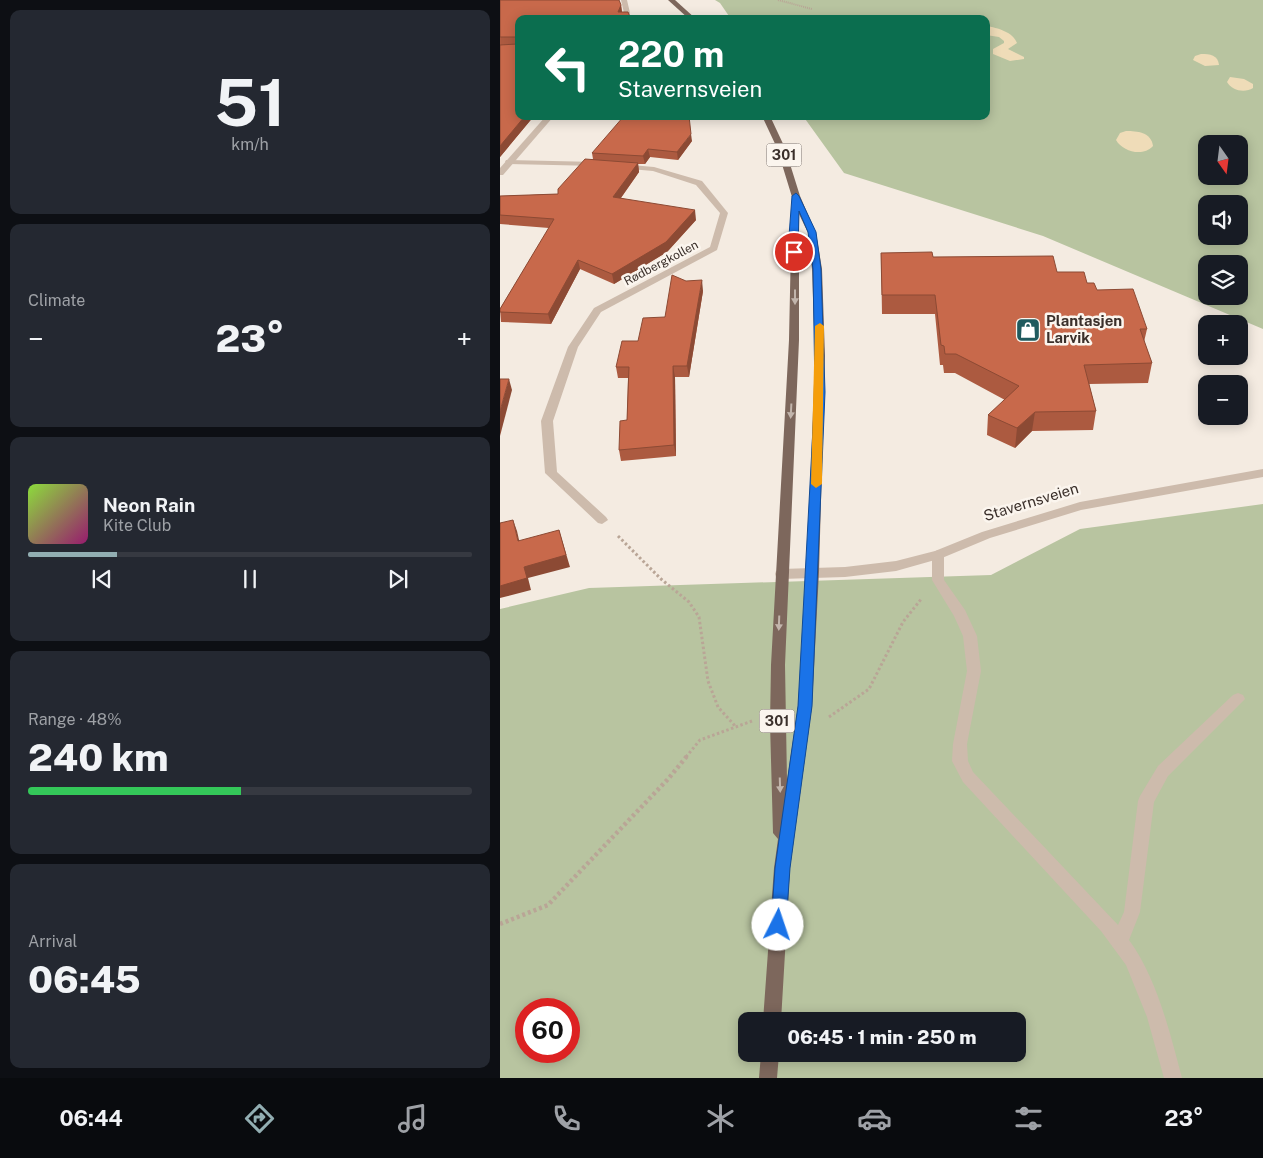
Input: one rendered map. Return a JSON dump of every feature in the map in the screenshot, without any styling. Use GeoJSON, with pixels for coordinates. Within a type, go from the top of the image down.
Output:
{"type":"FeatureCollection","features":[{"type":"Feature","properties":{"kind":"main road"},"geometry":{"type":"LineString","coordinates":[[671,0],[688,15]]}},
{"type":"Feature","properties":{"kind":"main road","name":"301"},"geometry":{"type":"LineString","coordinates":[[768,120],[786,163],[796,196],[812,232],[817,269],[819,308],[820,392],[805,706],[782,868],[773,1012]]}},
{"type":"Feature","properties":{"kind":"main road","name":"301"},"geometry":{"type":"LineString","coordinates":[[782,868],[777,709],[781,574],[793,362],[796,269],[793,236],[796,196]]}},
{"type":"Feature","properties":{"kind":"main road"},"geometry":{"type":"LineString","coordinates":[[768,1078],[769,1062]]}},
{"type":"Feature","properties":{"kind":"street"},"geometry":{"type":"LineString","coordinates":[[624,0],[625,15]]}},
{"type":"Feature","properties":{"kind":"street"},"geometry":{"type":"LineString","coordinates":[[500,173],[546,120]]}},
{"type":"Feature","properties":{"kind":"street","name":"Rødbergkollen"},"geometry":{"type":"LineString","coordinates":[[509,162],[609,165],[654,169],[699,183],[724,213],[714,248],[597,310],[573,347],[547,421],[551,472],[602,520]]}},
{"type":"Feature","properties":{"kind":"street","name":"Stavernsveien"},"geometry":{"type":"LineString","coordinates":[[781,574],[845,572],[896,566],[938,555],[986,535],[1080,506],[1263,473]]}},
{"type":"Feature","properties":{"kind":"street"},"geometry":{"type":"LineString","coordinates":[[938,555],[938,580],[960,614],[970,636],[974,671],[960,744],[960,761],[968,777],[1107,925],[1132,959],[1156,1017],[1173,1078]]}},
{"type":"Feature","properties":{"kind":"street"},"geometry":{"type":"LineString","coordinates":[[1119,942],[1132,912],[1146,801],[1164,771],[1238,700]]}},
{"type":"Feature","properties":{"kind":"path"},"geometry":{"type":"LineString","coordinates":[[778,0],[812,9]]}},
{"type":"Feature","properties":{"kind":"path"},"geometry":{"type":"LineString","coordinates":[[602,520],[661,579],[689,602],[699,617],[708,681],[718,707],[736,727]]}},
{"type":"Feature","properties":{"kind":"path"},"geometry":{"type":"LineString","coordinates":[[829,717],[869,688],[903,622],[938,580]]}},
{"type":"Feature","properties":{"kind":"path"},"geometry":{"type":"LineString","coordinates":[[500,924],[548,905],[669,778],[700,740],[755,720]]}},
{"type":"Feature","properties":{"kind":"green space"},"geometry":{"type":"Polygon","coordinates":[[[715,0],[1263,0],[1263,329],[1248,323],[1248,315],[1230,315],[1206,305],[1248,305],[1248,255],[1198,255],[1198,302],[1043,236],[844,173],[806,120],[990,120],[990,15],[728,15],[720,3],[715,0]]]}},
{"type":"Feature","properties":{"kind":"green space"},"geometry":{"type":"Polygon","coordinates":[[[1263,504],[1263,1078],[500,1078],[500,609],[589,588],[991,575],[1080,529],[1263,504]]]}},
{"type":"Feature","properties":{"kind":"sand"},"geometry":{"type":"Polygon","coordinates":[[[990,27],[1009,33],[1017,43],[1008,49],[1024,57],[1024,59],[1010,61],[993,54],[993,49],[1004,43],[999,37],[990,36],[990,27]]]}},
{"type":"Feature","properties":{"kind":"sand"},"geometry":{"type":"Polygon","coordinates":[[[1201,54],[1213,56],[1217,59],[1219,65],[1205,66],[1193,60],[1195,56],[1201,54]]]}},
{"type":"Feature","properties":{"kind":"sand"},"geometry":{"type":"Polygon","coordinates":[[[1230,77],[1244,79],[1253,84],[1253,88],[1246,90],[1235,89],[1227,82],[1230,77]]]}},
{"type":"Feature","properties":{"kind":"sand"},"geometry":{"type":"Polygon","coordinates":[[[1126,131],[1143,133],[1152,141],[1153,146],[1139,152],[1123,148],[1116,140],[1120,133],[1126,131]]]}},
{"type":"Feature","properties":{"kind":"building"},"geometry":{"type":"Polygon","coordinates":[[[500,0],[619,0],[621,5],[618,12],[628,12],[629,15],[515,15],[515,37],[500,37],[500,0]]]}},
{"type":"Feature","properties":{"kind":"building"},"geometry":{"type":"Polygon","coordinates":[[[515,44],[515,120],[522,120],[500,146],[500,45],[515,44]]]}},
{"type":"Feature","properties":{"kind":"building"},"geometry":{"type":"Polygon","coordinates":[[[621,120],[689,120],[691,134],[677,152],[648,149],[643,156],[592,153],[621,120]]]}},
{"type":"Feature","properties":{"kind":"building"},"geometry":{"type":"Polygon","coordinates":[[[585,159],[638,163],[613,197],[695,210],[666,242],[612,274],[578,260],[548,314],[500,312],[500,309],[554,219],[500,215],[500,196],[558,194],[558,189],[585,159]]]}},
{"type":"Feature","properties":{"kind":"building"},"geometry":{"type":"Polygon","coordinates":[[[932,252],[933,257],[1053,256],[1057,272],[1084,272],[1087,283],[1094,283],[1097,290],[1133,289],[1147,329],[1140,329],[1152,363],[1084,365],[1096,411],[1035,412],[1017,428],[988,415],[1019,386],[956,354],[945,354],[944,346],[941,345],[935,295],[882,295],[881,253],[932,252]]]}},
{"type":"Feature","properties":{"kind":"building"},"geometry":{"type":"Polygon","coordinates":[[[672,275],[686,281],[702,280],[687,366],[673,366],[674,445],[619,450],[620,421],[627,420],[629,367],[616,367],[622,341],[638,341],[643,318],[665,317],[672,275]]]}},
{"type":"Feature","properties":{"kind":"building"},"geometry":{"type":"Polygon","coordinates":[[[500,379],[509,379],[500,411],[500,379]]]}},
{"type":"Feature","properties":{"kind":"building"},"geometry":{"type":"Polygon","coordinates":[[[513,520],[518,541],[559,530],[566,555],[524,567],[527,578],[500,586],[500,523],[513,520]]]}},
{"type":"Feature","properties":{"kind":"slow traffic"},"geometry":{"type":"LineString","coordinates":[[816,484],[820,392],[820,326]]}},
{"type":"Feature","properties":{"kind":"place","name":"Plantasjen Larvik"},"geometry":{"type":"Point","coordinates":[1028,330]}},
{"type":"Feature","properties":{"kind":"route"},"geometry":{"type":"LineString","coordinates":[[778,925],[782,868],[805,706],[820,392],[817,269],[812,232],[796,196],[793,236],[794,252]]}}]}
